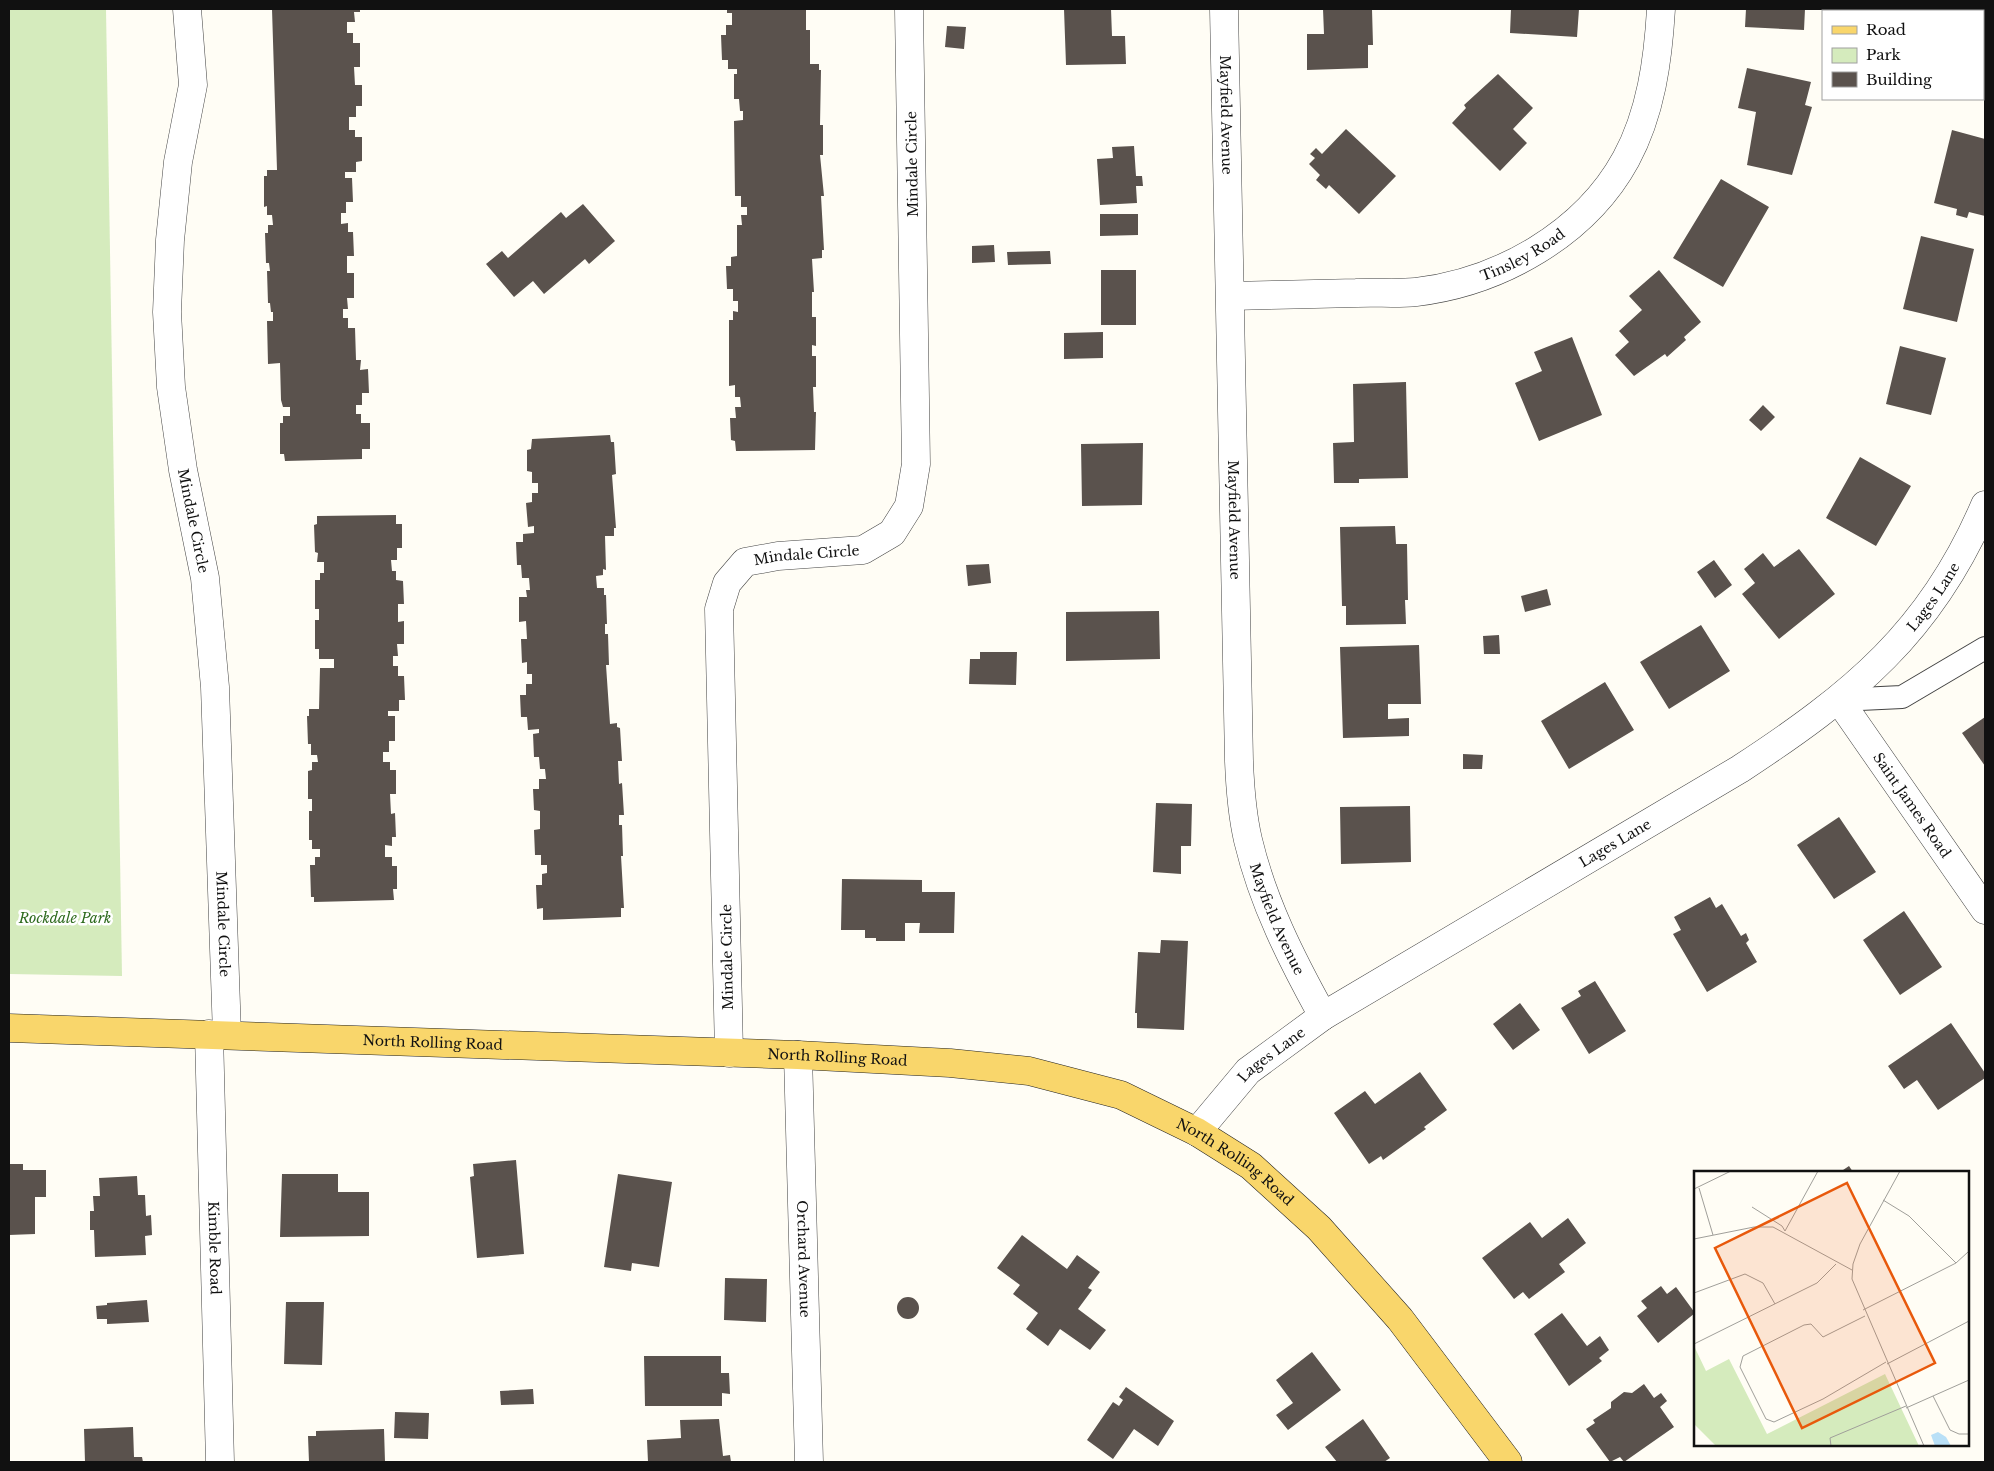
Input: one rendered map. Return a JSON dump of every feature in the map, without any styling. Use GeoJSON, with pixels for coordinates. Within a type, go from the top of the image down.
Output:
{"type":"FeatureCollection","features":[{"type":"Feature","properties":{"kind":"main road","name":"North Rolling Road"},"geometry":{"type":"LineString","coordinates":[[9,1028],[729,1052],[950,1063],[1029,1071],[1121,1095],[1198,1132],[1252,1166],[1318,1228],[1400,1320],[1508,1462]]}},
{"type":"Feature","properties":{"kind":"street","name":"Mindale Circle"},"geometry":{"type":"LineString","coordinates":[[186,9],[193,85],[178,162],[170,240],[167,312],[171,387],[183,470],[205,578],[215,687],[218,1035]]}},
{"type":"Feature","properties":{"kind":"street","name":"Mindale Circle"},"geometry":{"type":"LineString","coordinates":[[729,1052],[720,609],[727,583],[745,562],[778,556],[863,550],[892,533],[910,506],[916,464],[909,9]]}},
{"type":"Feature","properties":{"kind":"street","name":"Mayfield Avenue"},"geometry":{"type":"LineString","coordinates":[[1224,9],[1241,801],[1248,840],[1273,916],[1297,969],[1323,1016]]}},
{"type":"Feature","properties":{"kind":"street","name":"Tinsley Road"},"geometry":{"type":"LineString","coordinates":[[1231,296],[1416,292],[1469,281],[1523,258],[1564,232],[1599,197],[1626,159],[1646,112],[1659,53],[1661,9]]}},
{"type":"Feature","properties":{"kind":"street","name":"Lages Lane"},"geometry":{"type":"LineString","coordinates":[[1198,1132],[1248,1071],[1323,1016],[1740,769],[1839,700],[1896,646],[1924,614],[1960,558],[1985,504]]}},
{"type":"Feature","properties":{"kind":"street","name":"Saint James Road"},"geometry":{"type":"LineString","coordinates":[[1839,700],[1985,910]]}},
{"type":"Feature","properties":{"kind":"street","name":"Kimble Road"},"geometry":{"type":"LineString","coordinates":[[218,1035],[220,1462]]}},
{"type":"Feature","properties":{"kind":"street","name":"Orchard Avenue"},"geometry":{"type":"LineString","coordinates":[[798,1055],[809,1462]]}},
{"type":"Feature","properties":{"kind":"lane"},"geometry":{"type":"LineString","coordinates":[[1839,700],[1902,697],[1985,648]]}},
{"type":"Feature","properties":{"kind":"green space","name":"Rockdale Park"},"geometry":{"type":"Polygon","coordinates":[[[9,9],[106,9],[122,976],[9,974],[9,9]]]}},
{"type":"Feature","properties":{"kind":"building"},"geometry":{"type":"Polygon","coordinates":[[[272,9],[360,9],[360,12],[354,12],[355,22],[347,22],[347,33],[353,33],[353,43],[360,43],[360,67],[354,67],[355,85],[362,85],[362,106],[356,106],[356,117],[349,117],[349,130],[355,130],[355,137],[362,137],[362,161],[356,162],[356,172],[345,172],[345,178],[352,178],[353,202],[346,202],[346,213],[341,213],[341,224],[348,223],[348,232],[353,232],[354,256],[347,256],[347,273],[354,273],[354,298],[347,298],[348,309],[343,309],[343,318],[348,318],[348,328],[355,328],[356,360],[361,360],[360,370],[368,369],[369,393],[362,393],[362,405],[356,405],[356,414],[361,414],[361,423],[370,423],[370,449],[362,449],[362,459],[285,461],[284,454],[280,454],[280,423],[283,423],[283,416],[290,416],[290,407],[283,407],[281,400],[280,363],[268,364],[267,321],[273,321],[273,312],[271,312],[270,303],[268,303],[267,271],[270,271],[269,263],[266,263],[265,233],[268,233],[268,225],[273,225],[272,215],[267,215],[267,206],[264,207],[264,176],[267,176],[267,170],[277,170],[272,9]]]}},
{"type":"Feature","properties":{"kind":"building"},"geometry":{"type":"Polygon","coordinates":[[[727,9],[806,9],[806,30],[810,30],[810,64],[819,64],[819,70],[821,70],[820,125],[823,125],[823,155],[820,155],[824,196],[821,196],[824,250],[822,250],[822,258],[812,259],[814,292],[812,292],[812,317],[816,317],[816,346],[812,345],[812,356],[816,356],[816,387],[813,387],[814,412],[816,412],[815,450],[736,451],[735,441],[731,440],[730,418],[736,418],[735,407],[741,407],[740,397],[735,397],[735,385],[729,386],[729,320],[733,320],[733,311],[738,312],[738,301],[733,301],[733,289],[727,289],[726,266],[731,266],[731,257],[737,256],[737,225],[742,225],[741,215],[747,215],[747,207],[741,207],[741,196],[735,196],[734,121],[743,120],[743,111],[740,111],[739,99],[734,99],[734,74],[737,74],[737,69],[728,69],[728,60],[722,60],[721,35],[726,35],[726,25],[732,25],[732,13],[727,13],[727,9]]]}},
{"type":"Feature","properties":{"kind":"building"},"geometry":{"type":"Polygon","coordinates":[[[1064,9],[1111,9],[1112,36],[1125,36],[1126,64],[1066,65],[1064,9]]]}},
{"type":"Feature","properties":{"kind":"building"},"geometry":{"type":"Polygon","coordinates":[[[1323,9],[1372,9],[1373,45],[1368,45],[1368,68],[1307,70],[1307,34],[1324,34],[1323,9]]]}},
{"type":"Feature","properties":{"kind":"building"},"geometry":{"type":"Polygon","coordinates":[[[1511,9],[1579,9],[1577,37],[1510,33],[1511,9]]]}},
{"type":"Feature","properties":{"kind":"building"},"geometry":{"type":"Polygon","coordinates":[[[1746,9],[1805,9],[1804,30],[1745,27],[1746,9]]]}},
{"type":"Feature","properties":{"kind":"building"},"geometry":{"type":"Polygon","coordinates":[[[1984,24],[1985,24],[1984,98],[1984,24]]]}},
{"type":"Feature","properties":{"kind":"building"},"geometry":{"type":"Polygon","coordinates":[[[947,26],[966,27],[964,49],[945,47],[947,26]]]}},
{"type":"Feature","properties":{"kind":"building"},"geometry":{"type":"Polygon","coordinates":[[[1747,68],[1811,82],[1805,105],[1812,107],[1792,175],[1747,165],[1756,112],[1738,108],[1747,68]]]}},
{"type":"Feature","properties":{"kind":"building"},"geometry":{"type":"Polygon","coordinates":[[[1498,74],[1533,108],[1513,129],[1527,143],[1500,171],[1452,123],[1466,108],[1464,105],[1498,74]]]}},
{"type":"Feature","properties":{"kind":"building"},"geometry":{"type":"Polygon","coordinates":[[[1346,129],[1396,176],[1359,214],[1329,185],[1326,189],[1316,180],[1320,175],[1309,164],[1315,158],[1310,154],[1316,148],[1322,154],[1346,129]]]}},
{"type":"Feature","properties":{"kind":"building"},"geometry":{"type":"Polygon","coordinates":[[[1952,130],[1985,139],[1985,216],[1969,212],[1967,218],[1956,215],[1957,209],[1934,203],[1952,130]]]}},
{"type":"Feature","properties":{"kind":"building"},"geometry":{"type":"Polygon","coordinates":[[[1134,146],[1136,176],[1142,176],[1143,186],[1136,186],[1137,203],[1100,205],[1097,159],[1113,158],[1112,147],[1134,146]]]}},
{"type":"Feature","properties":{"kind":"building"},"geometry":{"type":"Polygon","coordinates":[[[1721,179],[1769,207],[1723,287],[1673,258],[1721,179]]]}},
{"type":"Feature","properties":{"kind":"building"},"geometry":{"type":"Polygon","coordinates":[[[583,204],[615,241],[589,264],[585,259],[544,294],[533,281],[514,297],[486,264],[502,251],[508,258],[561,212],[566,218],[583,204]]]}},
{"type":"Feature","properties":{"kind":"building"},"geometry":{"type":"Polygon","coordinates":[[[1100,214],[1138,214],[1138,235],[1100,236],[1100,214]]]}},
{"type":"Feature","properties":{"kind":"building"},"geometry":{"type":"Polygon","coordinates":[[[1921,236],[1974,249],[1957,322],[1903,309],[1921,236]]]}},
{"type":"Feature","properties":{"kind":"building"},"geometry":{"type":"Polygon","coordinates":[[[994,245],[995,262],[972,263],[972,246],[994,245]]]}},
{"type":"Feature","properties":{"kind":"building"},"geometry":{"type":"Polygon","coordinates":[[[1050,251],[1051,264],[1008,265],[1007,252],[1050,251]]]}},
{"type":"Feature","properties":{"kind":"building"},"geometry":{"type":"Polygon","coordinates":[[[1101,270],[1136,270],[1136,325],[1101,325],[1101,270]]]}},
{"type":"Feature","properties":{"kind":"building"},"geometry":{"type":"Polygon","coordinates":[[[1659,270],[1701,322],[1684,337],[1686,340],[1667,357],[1665,354],[1634,376],[1615,355],[1629,342],[1619,331],[1642,310],[1629,296],[1659,270]]]}},
{"type":"Feature","properties":{"kind":"building"},"geometry":{"type":"Polygon","coordinates":[[[1103,332],[1103,358],[1064,359],[1064,333],[1103,332]]]}},
{"type":"Feature","properties":{"kind":"building"},"geometry":{"type":"Polygon","coordinates":[[[1572,337],[1602,415],[1539,441],[1515,383],[1542,371],[1534,352],[1572,337]]]}},
{"type":"Feature","properties":{"kind":"building"},"geometry":{"type":"Polygon","coordinates":[[[1900,346],[1946,358],[1931,415],[1886,404],[1900,346]]]}},
{"type":"Feature","properties":{"kind":"building"},"geometry":{"type":"Polygon","coordinates":[[[1406,382],[1408,478],[1359,479],[1359,483],[1334,483],[1333,443],[1354,442],[1353,384],[1406,382]]]}},
{"type":"Feature","properties":{"kind":"building"},"geometry":{"type":"Polygon","coordinates":[[[1763,405],[1775,417],[1761,431],[1749,420],[1763,405]]]}},
{"type":"Feature","properties":{"kind":"building"},"geometry":{"type":"Polygon","coordinates":[[[610,435],[611,442],[614,442],[616,474],[612,475],[616,528],[614,528],[614,536],[605,536],[606,570],[603,569],[603,575],[596,576],[597,588],[604,588],[604,595],[606,595],[607,624],[605,624],[605,634],[608,634],[609,665],[606,665],[610,724],[617,723],[617,727],[620,728],[622,761],[618,761],[619,784],[622,783],[624,815],[619,815],[619,825],[622,825],[623,856],[621,856],[624,908],[621,908],[621,917],[543,920],[543,908],[537,909],[536,885],[542,885],[542,874],[547,873],[547,865],[541,865],[541,855],[535,855],[534,830],[540,829],[540,811],[534,810],[533,789],[539,789],[539,779],[546,779],[545,769],[540,769],[539,757],[534,757],[533,734],[539,733],[539,729],[528,730],[527,717],[521,717],[520,695],[526,695],[526,684],[532,684],[532,674],[527,674],[527,662],[522,663],[521,639],[527,639],[526,621],[519,622],[519,597],[527,597],[526,590],[530,590],[529,578],[522,578],[521,565],[517,565],[516,542],[523,542],[523,534],[534,533],[534,526],[528,527],[526,503],[532,502],[532,493],[538,493],[538,483],[532,483],[532,472],[527,471],[527,450],[531,449],[532,439],[610,435]]]}},
{"type":"Feature","properties":{"kind":"building"},"geometry":{"type":"Polygon","coordinates":[[[1143,443],[1142,505],[1082,506],[1081,444],[1143,443]]]}},
{"type":"Feature","properties":{"kind":"building"},"geometry":{"type":"Polygon","coordinates":[[[1860,457],[1911,486],[1876,546],[1826,518],[1860,457]]]}},
{"type":"Feature","properties":{"kind":"building"},"geometry":{"type":"Polygon","coordinates":[[[396,515],[396,524],[402,524],[402,548],[397,548],[397,560],[391,560],[392,571],[396,571],[396,580],[403,581],[404,604],[398,604],[398,622],[404,621],[404,644],[397,644],[398,656],[393,656],[393,666],[398,666],[398,676],[404,676],[405,700],[399,700],[399,711],[388,711],[388,716],[395,716],[395,741],[389,741],[389,752],[383,752],[383,762],[390,762],[390,770],[396,770],[396,794],[390,794],[391,814],[395,813],[396,837],[392,837],[392,846],[385,845],[385,857],[392,857],[392,866],[397,866],[397,889],[393,889],[394,900],[314,902],[314,897],[311,897],[310,865],[315,865],[315,857],[320,857],[320,849],[312,849],[312,840],[309,840],[309,811],[312,811],[312,799],[308,799],[308,771],[312,770],[312,762],[318,762],[317,755],[311,755],[311,744],[308,744],[307,716],[309,716],[309,709],[319,709],[320,668],[334,668],[334,659],[319,659],[319,649],[315,649],[315,620],[319,620],[319,609],[315,609],[315,580],[320,580],[320,573],[324,573],[324,562],[317,562],[318,553],[315,552],[314,525],[317,524],[317,516],[396,515]]]}},
{"type":"Feature","properties":{"kind":"building"},"geometry":{"type":"Polygon","coordinates":[[[1395,526],[1396,544],[1407,544],[1408,600],[1405,600],[1406,624],[1346,625],[1346,606],[1342,606],[1340,527],[1395,526]]]}},
{"type":"Feature","properties":{"kind":"building"},"geometry":{"type":"Polygon","coordinates":[[[1799,549],[1835,594],[1779,639],[1742,594],[1755,583],[1744,569],[1763,553],[1774,567],[1799,549]]]}},
{"type":"Feature","properties":{"kind":"building"},"geometry":{"type":"Polygon","coordinates":[[[1714,560],[1732,585],[1715,598],[1697,572],[1714,560]]]}},
{"type":"Feature","properties":{"kind":"building"},"geometry":{"type":"Polygon","coordinates":[[[989,564],[991,583],[968,586],[966,565],[989,564]]]}},
{"type":"Feature","properties":{"kind":"building"},"geometry":{"type":"Polygon","coordinates":[[[1547,589],[1551,605],[1525,612],[1521,596],[1547,589]]]}},
{"type":"Feature","properties":{"kind":"building"},"geometry":{"type":"Polygon","coordinates":[[[1159,611],[1160,659],[1066,661],[1066,612],[1159,611]]]}},
{"type":"Feature","properties":{"kind":"building"},"geometry":{"type":"Polygon","coordinates":[[[1701,625],[1730,671],[1669,709],[1640,662],[1701,625]]]}},
{"type":"Feature","properties":{"kind":"building"},"geometry":{"type":"Polygon","coordinates":[[[1499,635],[1500,654],[1484,654],[1483,636],[1499,635]]]}},
{"type":"Feature","properties":{"kind":"building"},"geometry":{"type":"Polygon","coordinates":[[[1419,645],[1421,704],[1388,704],[1388,719],[1409,718],[1409,736],[1343,738],[1340,647],[1419,645]]]}},
{"type":"Feature","properties":{"kind":"building"},"geometry":{"type":"Polygon","coordinates":[[[980,652],[1017,652],[1016,685],[969,684],[970,659],[980,659],[980,652]]]}},
{"type":"Feature","properties":{"kind":"building"},"geometry":{"type":"Polygon","coordinates":[[[1605,682],[1634,730],[1569,769],[1541,721],[1605,682]]]}},
{"type":"Feature","properties":{"kind":"building"},"geometry":{"type":"Polygon","coordinates":[[[1985,717],[1985,766],[1962,733],[1985,717]]]}},
{"type":"Feature","properties":{"kind":"building"},"geometry":{"type":"Polygon","coordinates":[[[1463,754],[1483,755],[1482,769],[1463,769],[1463,754]]]}},
{"type":"Feature","properties":{"kind":"building"},"geometry":{"type":"Polygon","coordinates":[[[1156,803],[1192,804],[1191,846],[1181,846],[1181,874],[1153,872],[1156,803]]]}},
{"type":"Feature","properties":{"kind":"building"},"geometry":{"type":"Polygon","coordinates":[[[1410,806],[1411,862],[1341,864],[1340,807],[1410,806]]]}},
{"type":"Feature","properties":{"kind":"building"},"geometry":{"type":"Polygon","coordinates":[[[1839,817],[1876,872],[1834,899],[1797,845],[1839,817]]]}},
{"type":"Feature","properties":{"kind":"building"},"geometry":{"type":"Polygon","coordinates":[[[842,879],[922,880],[922,892],[955,892],[954,933],[919,933],[920,923],[905,923],[905,941],[876,941],[876,938],[865,938],[865,930],[841,930],[842,879]]]}},
{"type":"Feature","properties":{"kind":"building"},"geometry":{"type":"Polygon","coordinates":[[[1710,897],[1716,908],[1722,904],[1741,936],[1746,933],[1749,940],[1746,943],[1757,962],[1707,992],[1673,934],[1681,930],[1674,917],[1710,897]]]}},
{"type":"Feature","properties":{"kind":"building"},"geometry":{"type":"Polygon","coordinates":[[[1904,911],[1942,967],[1900,995],[1863,940],[1904,911]]]}},
{"type":"Feature","properties":{"kind":"building"},"geometry":{"type":"Polygon","coordinates":[[[1161,940],[1188,941],[1184,1030],[1137,1028],[1137,1013],[1135,1013],[1138,952],[1160,953],[1161,940]]]}},
{"type":"Feature","properties":{"kind":"building"},"geometry":{"type":"Polygon","coordinates":[[[1595,981],[1626,1031],[1589,1054],[1561,1008],[1581,996],[1578,991],[1595,981]]]}},
{"type":"Feature","properties":{"kind":"building"},"geometry":{"type":"Polygon","coordinates":[[[1520,1003],[1540,1030],[1513,1050],[1493,1024],[1520,1003]]]}},
{"type":"Feature","properties":{"kind":"building"},"geometry":{"type":"Polygon","coordinates":[[[1951,1023],[1985,1073],[1985,1078],[1938,1110],[1917,1080],[1904,1089],[1888,1066],[1951,1023]]]}},
{"type":"Feature","properties":{"kind":"building"},"geometry":{"type":"Polygon","coordinates":[[[1420,1072],[1447,1110],[1424,1127],[1426,1129],[1383,1160],[1381,1156],[1369,1164],[1334,1113],[1365,1091],[1375,1104],[1420,1072]]]}},
{"type":"Feature","properties":{"kind":"building"},"geometry":{"type":"Polygon","coordinates":[[[516,1160],[524,1254],[477,1258],[470,1177],[474,1176],[473,1164],[516,1160]]]}},
{"type":"Feature","properties":{"kind":"building"},"geometry":{"type":"Polygon","coordinates":[[[9,1164],[23,1164],[23,1170],[46,1170],[46,1197],[35,1197],[35,1234],[9,1235],[9,1164]]]}},
{"type":"Feature","properties":{"kind":"building"},"geometry":{"type":"Polygon","coordinates":[[[1849,1166],[1852,1171],[1842,1171],[1849,1166]]]}},
{"type":"Feature","properties":{"kind":"building"},"geometry":{"type":"Polygon","coordinates":[[[282,1174],[338,1174],[338,1192],[369,1192],[369,1236],[280,1237],[282,1174]]]}},
{"type":"Feature","properties":{"kind":"building"},"geometry":{"type":"Polygon","coordinates":[[[618,1174],[672,1182],[659,1267],[632,1263],[631,1271],[604,1267],[618,1174]]]}},
{"type":"Feature","properties":{"kind":"building"},"geometry":{"type":"Polygon","coordinates":[[[137,1176],[138,1195],[145,1195],[146,1216],[151,1215],[152,1235],[145,1236],[146,1255],[95,1257],[94,1230],[90,1230],[90,1211],[94,1211],[93,1196],[100,1196],[99,1178],[137,1176]]]}},
{"type":"Feature","properties":{"kind":"building"},"geometry":{"type":"Polygon","coordinates":[[[1568,1218],[1586,1243],[1559,1264],[1565,1272],[1529,1299],[1523,1292],[1514,1299],[1482,1258],[1530,1222],[1542,1238],[1568,1218]]]}},
{"type":"Feature","properties":{"kind":"building"},"geometry":{"type":"Polygon","coordinates":[[[1022,1235],[1067,1269],[1077,1255],[1100,1272],[1088,1288],[1092,1290],[1078,1309],[1106,1330],[1090,1350],[1060,1329],[1048,1346],[1026,1329],[1038,1313],[1013,1294],[1020,1285],[997,1268],[1022,1235]]]}},
{"type":"Feature","properties":{"kind":"building"},"geometry":{"type":"Polygon","coordinates":[[[725,1278],[767,1279],[766,1322],[724,1320],[725,1278]]]}},
{"type":"Feature","properties":{"kind":"building"},"geometry":{"type":"Polygon","coordinates":[[[1661,1286],[1667,1294],[1676,1287],[1694,1314],[1658,1343],[1637,1316],[1647,1308],[1641,1301],[1661,1286]]]}},
{"type":"Feature","properties":{"kind":"building"},"geometry":{"type":"Polygon","coordinates":[[[908,1297],[916,1300],[919,1308],[916,1316],[908,1319],[900,1316],[897,1308],[900,1300],[908,1297]]]}},
{"type":"Feature","properties":{"kind":"building"},"geometry":{"type":"Polygon","coordinates":[[[147,1300],[149,1322],[107,1324],[107,1319],[97,1319],[96,1306],[107,1305],[107,1303],[147,1300]]]}},
{"type":"Feature","properties":{"kind":"building"},"geometry":{"type":"Polygon","coordinates":[[[286,1302],[324,1302],[322,1365],[284,1364],[286,1302]]]}},
{"type":"Feature","properties":{"kind":"building"},"geometry":{"type":"Polygon","coordinates":[[[1562,1313],[1587,1346],[1600,1336],[1609,1350],[1599,1358],[1602,1361],[1569,1386],[1534,1334],[1562,1313]]]}},
{"type":"Feature","properties":{"kind":"building"},"geometry":{"type":"Polygon","coordinates":[[[1312,1352],[1341,1390],[1288,1430],[1276,1415],[1293,1403],[1276,1380],[1312,1352]]]}},
{"type":"Feature","properties":{"kind":"building"},"geometry":{"type":"Polygon","coordinates":[[[644,1356],[721,1356],[721,1373],[729,1373],[730,1394],[722,1393],[722,1406],[645,1406],[644,1356]]]}},
{"type":"Feature","properties":{"kind":"building"},"geometry":{"type":"Polygon","coordinates":[[[1644,1384],[1654,1398],[1661,1393],[1667,1401],[1660,1407],[1674,1427],[1624,1462],[1620,1457],[1610,1462],[1586,1429],[1595,1423],[1593,1420],[1611,1408],[1611,1402],[1624,1392],[1632,1393],[1644,1384]]]}},
{"type":"Feature","properties":{"kind":"building"},"geometry":{"type":"Polygon","coordinates":[[[1126,1387],[1174,1421],[1158,1446],[1134,1429],[1113,1459],[1087,1440],[1113,1402],[1119,1406],[1123,1400],[1119,1397],[1126,1387]]]}},
{"type":"Feature","properties":{"kind":"building"},"geometry":{"type":"Polygon","coordinates":[[[533,1389],[534,1404],[501,1405],[500,1391],[533,1389]]]}},
{"type":"Feature","properties":{"kind":"building"},"geometry":{"type":"Polygon","coordinates":[[[395,1412],[429,1413],[428,1439],[394,1438],[395,1412]]]}},
{"type":"Feature","properties":{"kind":"building"},"geometry":{"type":"Polygon","coordinates":[[[719,1419],[723,1456],[730,1455],[731,1462],[648,1462],[647,1440],[681,1438],[680,1420],[719,1419]]]}},
{"type":"Feature","properties":{"kind":"building"},"geometry":{"type":"Polygon","coordinates":[[[1363,1419],[1390,1458],[1384,1462],[1337,1462],[1325,1447],[1363,1419]]]}},
{"type":"Feature","properties":{"kind":"building"},"geometry":{"type":"Polygon","coordinates":[[[133,1427],[134,1457],[142,1457],[143,1462],[85,1462],[84,1429],[133,1427]]]}},
{"type":"Feature","properties":{"kind":"building"},"geometry":{"type":"Polygon","coordinates":[[[384,1429],[385,1462],[309,1462],[308,1436],[316,1436],[316,1431],[384,1429]]]}}]}
